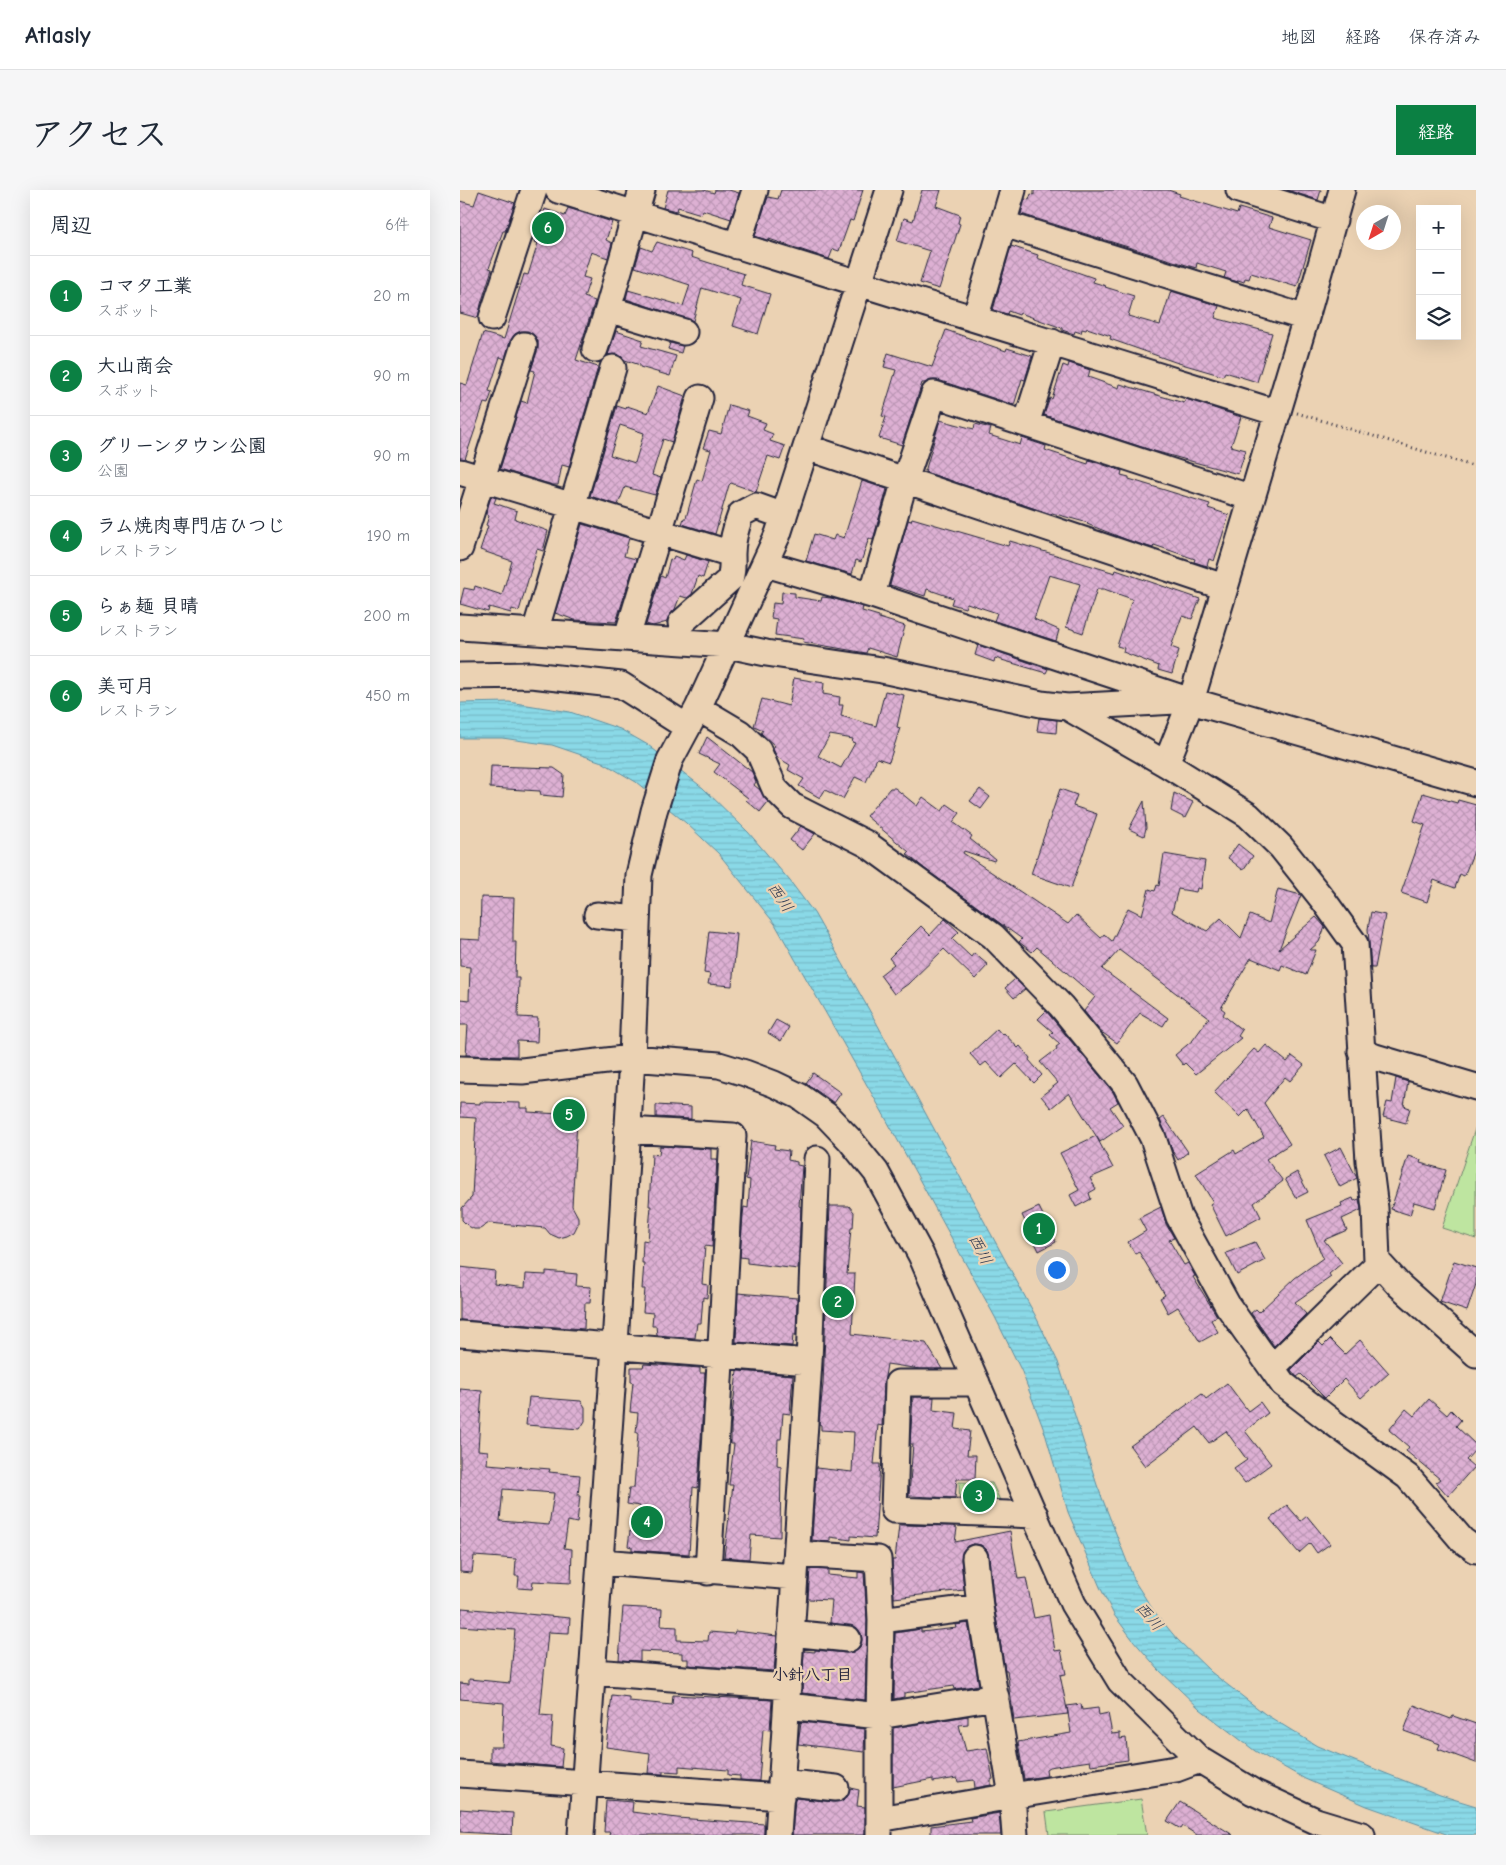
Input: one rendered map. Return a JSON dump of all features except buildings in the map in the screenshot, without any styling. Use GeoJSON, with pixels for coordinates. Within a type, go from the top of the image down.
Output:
{"type":"FeatureCollection","features":[{"type":"Feature","properties":{"kind":"street"},"geometry":{"type":"LineString","coordinates":[[492,318],[534,190]]}},
{"type":"Feature","properties":{"kind":"street"},"geometry":{"type":"LineString","coordinates":[[558,190],[1278,413]]}},
{"type":"Feature","properties":{"kind":"street"},"geometry":{"type":"LineString","coordinates":[[595,348],[642,190]]}},
{"type":"Feature","properties":{"kind":"street"},"geometry":{"type":"LineString","coordinates":[[736,246],[754,190]]}},
{"type":"Feature","properties":{"kind":"street"},"geometry":{"type":"LineString","coordinates":[[582,1835],[615,1345],[632,1058],[639,875],[654,811],[670,760],[766,564],[784,516],[888,190]]}},
{"type":"Feature","properties":{"kind":"street"},"geometry":{"type":"LineString","coordinates":[[976,318],[1014,190]]}},
{"type":"Feature","properties":{"kind":"street"},"geometry":{"type":"LineString","coordinates":[[1239,190],[1334,220]]}},
{"type":"Feature","properties":{"kind":"street"},"geometry":{"type":"LineString","coordinates":[[1166,764],[1191,700],[1278,413],[1342,190]]}},
{"type":"Feature","properties":{"kind":"street"},"geometry":{"type":"LineString","coordinates":[[1004,224],[1306,318]]}},
{"type":"Feature","properties":{"kind":"street"},"geometry":{"type":"LineString","coordinates":[[608,309],[684,332]]}},
{"type":"Feature","properties":{"kind":"street"},"geometry":{"type":"LineString","coordinates":[[1026,424],[1052,342]]}},
{"type":"Feature","properties":{"kind":"street"},"geometry":{"type":"LineString","coordinates":[[460,548],[471,475],[524,345]]}},
{"type":"Feature","properties":{"kind":"street"},"geometry":{"type":"LineString","coordinates":[[535,632],[613,368]]}},
{"type":"Feature","properties":{"kind":"street"},"geometry":{"type":"LineString","coordinates":[[872,595],[905,480],[934,394],[1252,498]]}},
{"type":"Feature","properties":{"kind":"street"},"geometry":{"type":"LineString","coordinates":[[627,637],[700,398]]}},
{"type":"Feature","properties":{"kind":"street"},"geometry":{"type":"LineString","coordinates":[[806,447],[1224,587]]}},
{"type":"Feature","properties":{"kind":"street"},"geometry":{"type":"LineString","coordinates":[[471,475],[732,554]]}},
{"type":"Feature","properties":{"kind":"street"},"geometry":{"type":"LineString","coordinates":[[681,623],[730,579],[733,569],[732,554],[735,530],[741,514],[756,506],[784,516]]}},
{"type":"Feature","properties":{"kind":"street"},"geometry":{"type":"LineString","coordinates":[[766,564],[872,595],[1191,700],[1476,783]]}},
{"type":"Feature","properties":{"kind":"street"},"geometry":{"type":"LineString","coordinates":[[460,627],[728,644],[766,653],[882,670],[1041,704],[1066,707],[1191,700]]}},
{"type":"Feature","properties":{"kind":"street"},"geometry":{"type":"LineString","coordinates":[[460,676],[530,675],[621,685],[692,718],[740,732],[758,750],[775,790],[792,806],[867,844],[992,936],[1061,1006],[1125,1084],[1153,1138],[1179,1217],[1228,1306],[1284,1384],[1408,1477],[1462,1540],[1476,1550]]}},
{"type":"Feature","properties":{"kind":"street"},"geometry":{"type":"LineString","coordinates":[[1066,707],[1166,764],[1248,815],[1281,847],[1355,944],[1369,1161],[1375,1208],[1377,1261],[1399,1285],[1476,1354]]}},
{"type":"Feature","properties":{"kind":"street"},"geometry":{"type":"LineString","coordinates":[[597,915],[637,919]]}},
{"type":"Feature","properties":{"kind":"street"},"geometry":{"type":"LineString","coordinates":[[1361,1051],[1375,1057],[1476,1087]]}},
{"type":"Feature","properties":{"kind":"street"},"geometry":{"type":"LineString","coordinates":[[460,1069],[522,1071],[632,1058],[719,1065],[745,1072],[774,1084],[798,1096],[826,1115],[850,1140],[876,1172],[921,1255],[1073,1604],[1120,1681],[1200,1760],[1317,1828],[1362,1835]]}},
{"type":"Feature","properties":{"kind":"street"},"geometry":{"type":"LineString","coordinates":[[627,1130],[733,1136],[708,1572]]}},
{"type":"Feature","properties":{"kind":"street"},"geometry":{"type":"LineString","coordinates":[[778,1835],[810,1362],[817,1159]]}},
{"type":"Feature","properties":{"kind":"street"},"geometry":{"type":"LineString","coordinates":[[1272,1368],[1379,1264]]}},
{"type":"Feature","properties":{"kind":"street"},"geometry":{"type":"LineString","coordinates":[[460,1334],[810,1362]]}},
{"type":"Feature","properties":{"kind":"street"},"geometry":{"type":"LineString","coordinates":[[977,1383],[898,1383],[894,1510],[1035,1515]]}},
{"type":"Feature","properties":{"kind":"street"},"geometry":{"type":"LineString","coordinates":[[975,1558],[980,1607],[1012,1796],[1015,1835]]}},
{"type":"Feature","properties":{"kind":"street"},"geometry":{"type":"LineString","coordinates":[[601,1562],[708,1572],[878,1559],[882,1620],[879,1716],[879,1827],[1012,1796],[1176,1769],[1200,1760]]}},
{"type":"Feature","properties":{"kind":"street"},"geometry":{"type":"LineString","coordinates":[[882,1620],[980,1607]]}},
{"type":"Feature","properties":{"kind":"street"},"geometry":{"type":"LineString","coordinates":[[792,1634],[848,1639]]}},
{"type":"Feature","properties":{"kind":"street"},"geometry":{"type":"LineString","coordinates":[[594,1672],[787,1697],[879,1716],[996,1698]]}},
{"type":"Feature","properties":{"kind":"street"},"geometry":{"type":"LineString","coordinates":[[460,1774],[586,1784],[781,1789],[836,1788]]}},
{"type":"Feature","properties":{"kind":"path"},"geometry":{"type":"LineString","coordinates":[[1278,413],[1283,409],[1476,467]]}},
{"type":"Feature","properties":{"kind":"green space"},"geometry":{"type":"Polygon","coordinates":[[[1476,1126],[1476,1239],[1442,1228],[1476,1126]]]}},
{"type":"Feature","properties":{"kind":"green space"},"geometry":{"type":"Polygon","coordinates":[[[959,1482],[992,1483],[1004,1509],[960,1509],[959,1482]]]}},
{"type":"Feature","properties":{"kind":"green space"},"geometry":{"type":"Polygon","coordinates":[[[1141,1799],[1147,1835],[1049,1835],[1046,1812],[1141,1799]]]}},
{"type":"Feature","properties":{"kind":"water","name":"西川"},"geometry":{"type":"Polygon","coordinates":[[[509,702],[570,712],[620,729],[648,745],[703,788],[748,832],[790,881],[814,913],[876,1022],[1035,1315],[1058,1362],[1097,1485],[1135,1582],[1153,1610],[1177,1639],[1211,1672],[1265,1714],[1317,1746],[1440,1795],[1476,1806],[1476,1835],[1449,1835],[1367,1806],[1305,1779],[1255,1751],[1200,1709],[1158,1669],[1133,1640],[1114,1615],[1100,1587],[1068,1512],[1045,1433],[1022,1372],[995,1317],[880,1108],[775,924],[719,854],[686,823],[636,782],[602,762],[552,745],[502,738],[460,738],[460,703],[509,702]]]}},
{"type":"Feature","properties":{"kind":"place","name":"美可月"},"geometry":{"type":"Point","coordinates":[548,228]}},
{"type":"Feature","properties":{"kind":"place","name":"らぁ麺 貝晴"},"geometry":{"type":"Point","coordinates":[569,1115]}},
{"type":"Feature","properties":{"kind":"place","name":"コマタ工業"},"geometry":{"type":"Point","coordinates":[1039,1229]}},
{"type":"Feature","properties":{"kind":"place","name":"大山商会"},"geometry":{"type":"Point","coordinates":[838,1302]}},
{"type":"Feature","properties":{"kind":"place","name":"グリーンタウン公園"},"geometry":{"type":"Point","coordinates":[979,1496]}},
{"type":"Feature","properties":{"kind":"place","name":"ラム焼肉専門店ひつじ"},"geometry":{"type":"Point","coordinates":[647,1522]}},
{"type":"Feature","properties":{"kind":"district","name":"小針八丁目"},"geometry":{"type":"Point","coordinates":[812,1674]}}]}
